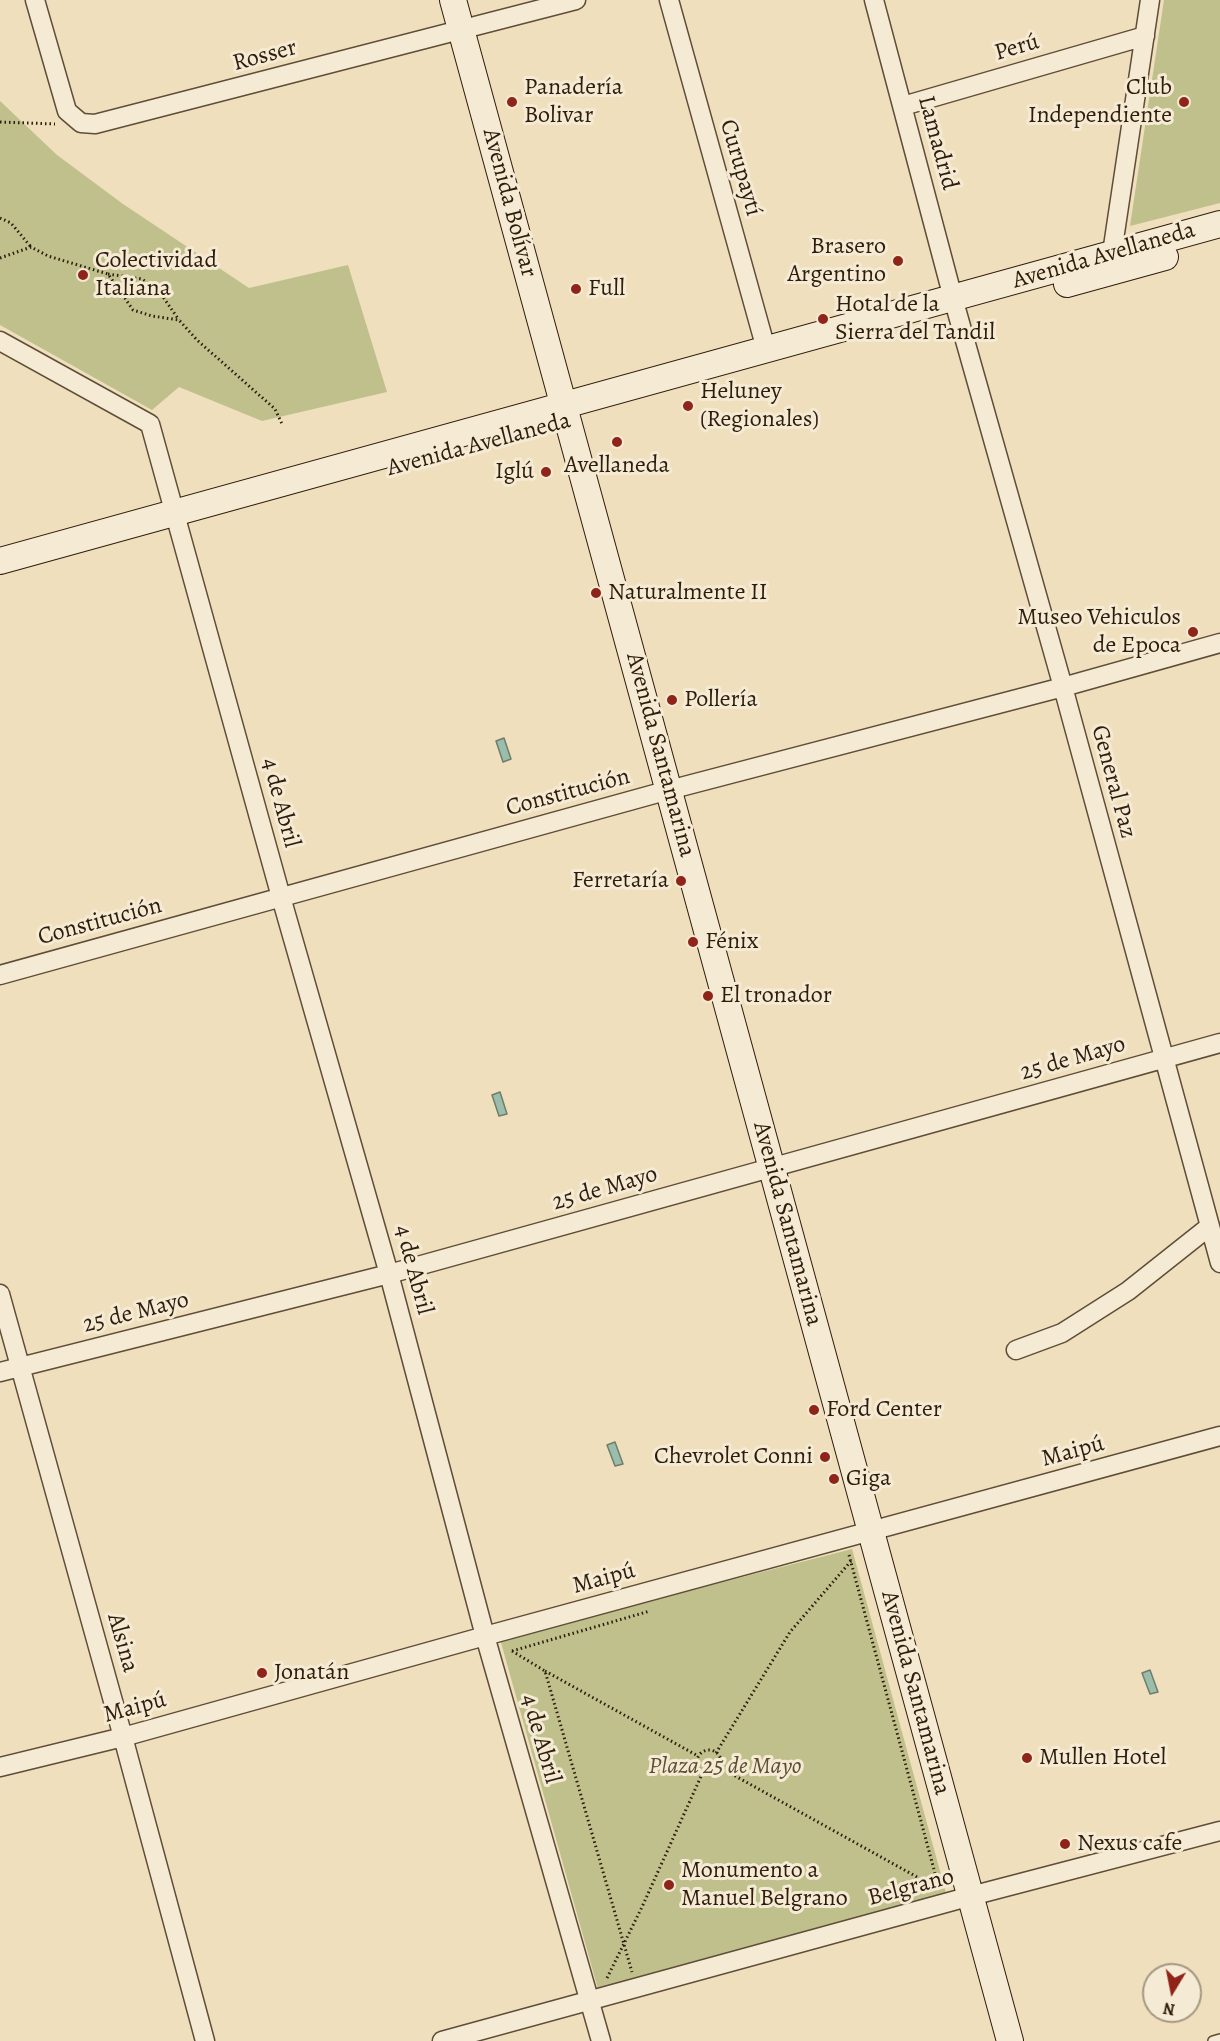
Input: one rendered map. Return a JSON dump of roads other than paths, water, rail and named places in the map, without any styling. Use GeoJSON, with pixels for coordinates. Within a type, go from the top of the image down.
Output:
{"type":"FeatureCollection","features":[{"type":"Feature","properties":{"kind":"main road","name":"Avenida Bolívar"},"geometry":{"type":"LineString","coordinates":[[453,0],[567,413]]}},
{"type":"Feature","properties":{"kind":"main road","name":"Avenida Avellaneda"},"geometry":{"type":"LineString","coordinates":[[0,561],[178,520],[956,306],[1112,253],[1220,224]]}},
{"type":"Feature","properties":{"kind":"main road","name":"Avenida Avellaneda"},"geometry":{"type":"LineString","coordinates":[[567,413],[766,349],[1220,242]]}},
{"type":"Feature","properties":{"kind":"main road","name":"Avenida Santamarina"},"geometry":{"type":"LineString","coordinates":[[567,413],[1010,2041]]}},
{"type":"Feature","properties":{"kind":"main road","name":"Avenida Avellaneda"},"geometry":{"type":"LineString","coordinates":[[0,578],[178,520]]}},
{"type":"Feature","properties":{"kind":"street","name":"Rosser"},"geometry":{"type":"LineString","coordinates":[[35,0],[67,111],[81,123],[95,124],[576,0]]}},
{"type":"Feature","properties":{"kind":"street","name":"Curupaytí"},"geometry":{"type":"LineString","coordinates":[[669,0],[766,349]]}},
{"type":"Feature","properties":{"kind":"street","name":"Lamadrid"},"geometry":{"type":"LineString","coordinates":[[874,0],[956,306]]}},
{"type":"Feature","properties":{"kind":"street"},"geometry":{"type":"LineString","coordinates":[[1112,253],[1150,0]]}},
{"type":"Feature","properties":{"kind":"street","name":"Perú"},"geometry":{"type":"LineString","coordinates":[[903,106],[1145,36]]}},
{"type":"Feature","properties":{"kind":"street","name":"General Paz"},"geometry":{"type":"LineString","coordinates":[[956,306],[1063,687],[1220,1263]]}},
{"type":"Feature","properties":{"kind":"street","name":"4 de Abril"},"geometry":{"type":"LineString","coordinates":[[0,341],[150,424],[281,897],[389,1274],[485,1636],[601,2041]]}},
{"type":"Feature","properties":{"kind":"street","name":"Constitución"},"geometry":{"type":"LineString","coordinates":[[0,975],[669,790],[1063,687],[1220,643]]}},
{"type":"Feature","properties":{"kind":"street","name":"25 de Mayo"},"geometry":{"type":"LineString","coordinates":[[0,1372],[389,1274],[1220,1043]]}},
{"type":"Feature","properties":{"kind":"street"},"geometry":{"type":"LineString","coordinates":[[1016,1350],[1062,1333],[1128,1291],[1210,1226]]}},
{"type":"Feature","properties":{"kind":"street","name":"Alsina"},"geometry":{"type":"LineString","coordinates":[[0,1294],[205,2041]]}},
{"type":"Feature","properties":{"kind":"street","name":"Maipú"},"geometry":{"type":"LineString","coordinates":[[0,1767],[123,1737],[1220,1436]]}},
{"type":"Feature","properties":{"kind":"street","name":"Belgrano"},"geometry":{"type":"LineString","coordinates":[[442,2041],[971,1896],[1220,1831]]}},
{"type":"Feature","properties":{"kind":"lane"},"geometry":{"type":"LineString","coordinates":[[1213,2041],[1220,2039]]}},
{"type":"Feature","properties":{"kind":"place","name":"Panadería Bolivar"},"geometry":{"type":"Point","coordinates":[512,102]}},
{"type":"Feature","properties":{"kind":"place","name":"Club Independiente"},"geometry":{"type":"Point","coordinates":[1184,102]}},
{"type":"Feature","properties":{"kind":"place","name":"Brasero Argentino"},"geometry":{"type":"Point","coordinates":[898,261]}},
{"type":"Feature","properties":{"kind":"place","name":"Colectividad Italiana"},"geometry":{"type":"Point","coordinates":[83,275]}},
{"type":"Feature","properties":{"kind":"place","name":"Full"},"geometry":{"type":"Point","coordinates":[576,289]}},
{"type":"Feature","properties":{"kind":"place","name":"Hotal de la Sierra del Tandil"},"geometry":{"type":"Point","coordinates":[823,319]}},
{"type":"Feature","properties":{"kind":"place","name":"Heluney (Regionales)"},"geometry":{"type":"Point","coordinates":[688,406]}},
{"type":"Feature","properties":{"kind":"place","name":"Avellaneda"},"geometry":{"type":"Point","coordinates":[617,442]}},
{"type":"Feature","properties":{"kind":"place","name":"Iglú"},"geometry":{"type":"Point","coordinates":[546,472]}},
{"type":"Feature","properties":{"kind":"place","name":"Naturalmente II"},"geometry":{"type":"Point","coordinates":[596,593]}},
{"type":"Feature","properties":{"kind":"place","name":"Museo Vehiculos de Epoca"},"geometry":{"type":"Point","coordinates":[1193,632]}},
{"type":"Feature","properties":{"kind":"place","name":"Pollería"},"geometry":{"type":"Point","coordinates":[672,700]}},
{"type":"Feature","properties":{"kind":"place","name":"Ferretaría"},"geometry":{"type":"Point","coordinates":[681,881]}},
{"type":"Feature","properties":{"kind":"place","name":"Fénix"},"geometry":{"type":"Point","coordinates":[693,942]}},
{"type":"Feature","properties":{"kind":"place","name":"El tronador"},"geometry":{"type":"Point","coordinates":[708,996]}},
{"type":"Feature","properties":{"kind":"place","name":"Ford Center"},"geometry":{"type":"Point","coordinates":[814,1410]}},
{"type":"Feature","properties":{"kind":"place","name":"Chevrolet Conni"},"geometry":{"type":"Point","coordinates":[825,1457]}},
{"type":"Feature","properties":{"kind":"place","name":"Giga"},"geometry":{"type":"Point","coordinates":[834,1479]}},
{"type":"Feature","properties":{"kind":"place","name":"Jonatán"},"geometry":{"type":"Point","coordinates":[262,1673]}},
{"type":"Feature","properties":{"kind":"place","name":"Mullen Hotel"},"geometry":{"type":"Point","coordinates":[1027,1758]}},
{"type":"Feature","properties":{"kind":"place","name":"Nexus cafe"},"geometry":{"type":"Point","coordinates":[1065,1844]}},
{"type":"Feature","properties":{"kind":"place","name":"Monumento a Manuel Belgrano"},"geometry":{"type":"Point","coordinates":[669,1885]}},
{"type":"Feature","properties":{"kind":"park label","name":"Plaza 25 de Mayo"},"geometry":{"type":"Point","coordinates":[725,1767]}}]}
